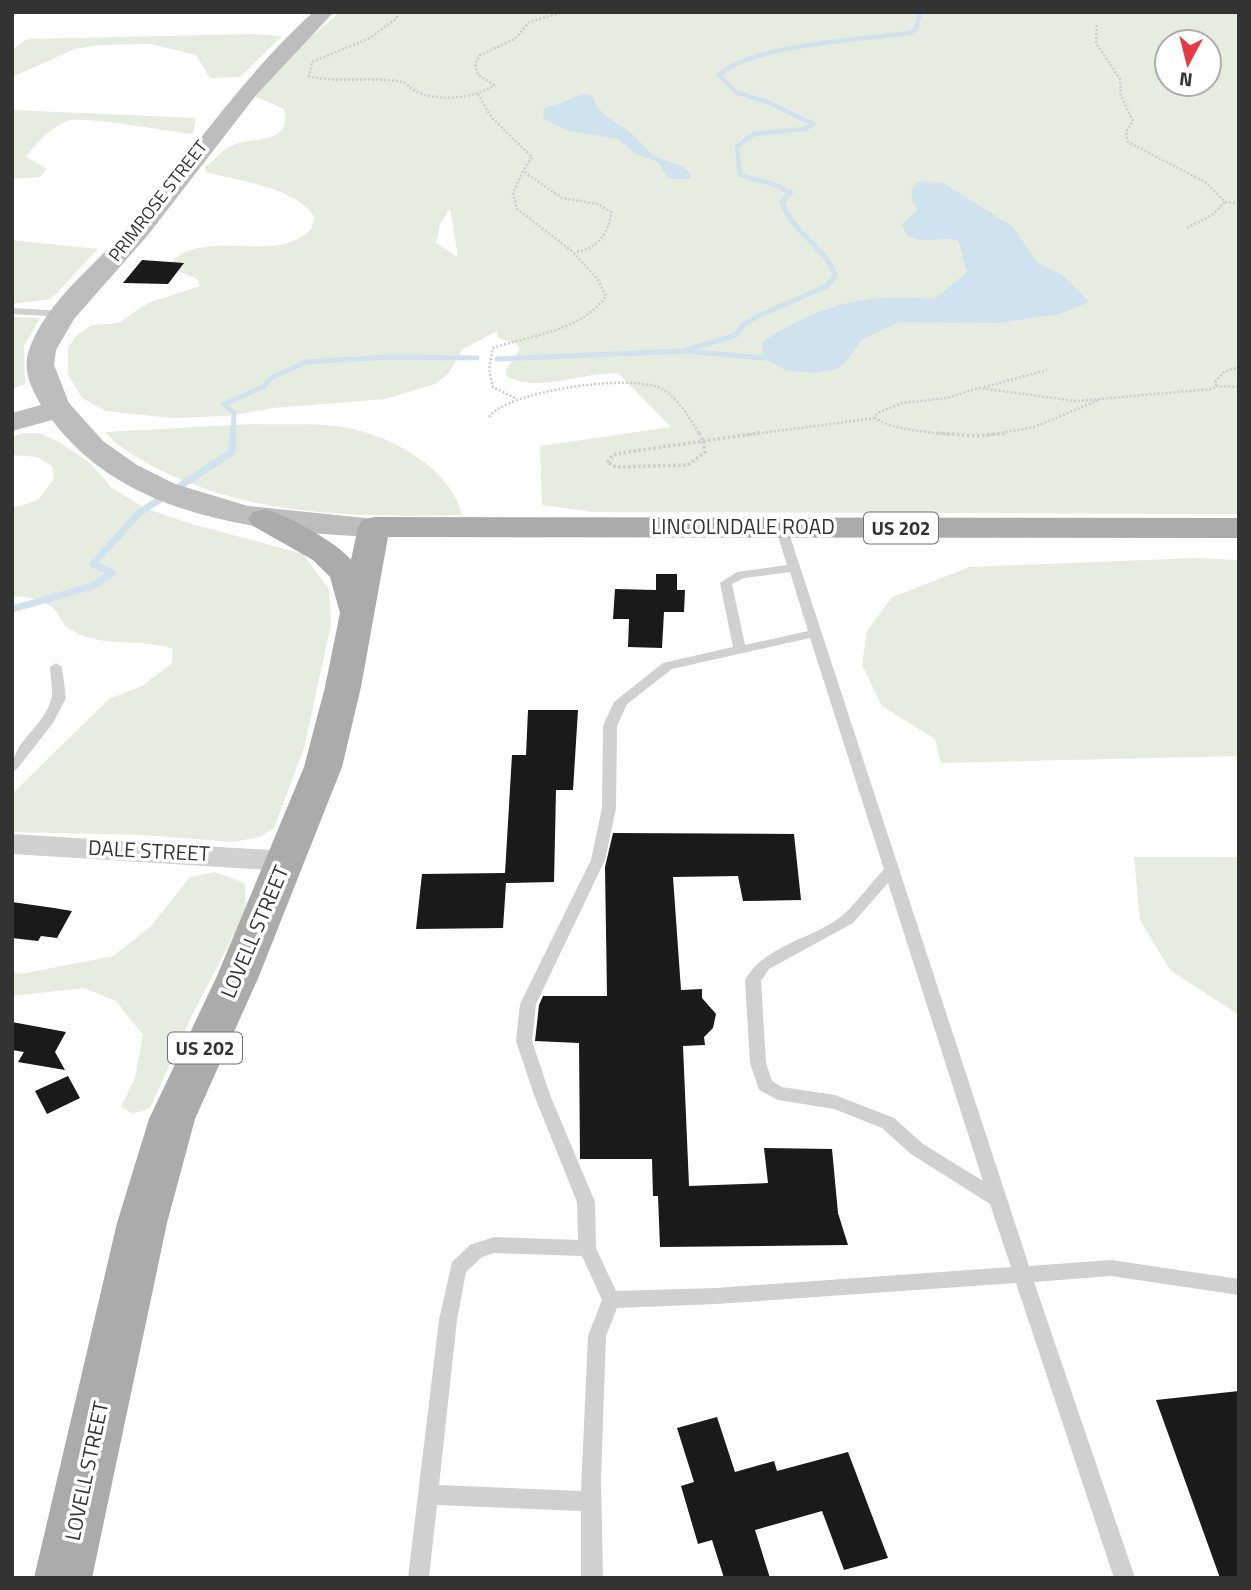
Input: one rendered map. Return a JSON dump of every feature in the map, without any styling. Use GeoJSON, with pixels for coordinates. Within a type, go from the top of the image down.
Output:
{"type":"FeatureCollection","features":[{"type":"Feature","properties":{"kind":"main road","name":"PRIMROSE STREET"},"geometry":{"type":"LineString","coordinates":[[325,12],[287,46],[231,107],[153,213],[65,314],[42,349],[40,365],[58,409],[87,443],[138,478],[170,494],[264,519],[374,527]]}},
{"type":"Feature","properties":{"kind":"main road"},"geometry":{"type":"LineString","coordinates":[[12,422],[58,409]]}},
{"type":"Feature","properties":{"kind":"main road"},"geometry":{"type":"LineString","coordinates":[[264,519],[285,534],[318,548],[335,561],[351,584],[357,617]]}},
{"type":"Feature","properties":{"kind":"main road","name":"LINCOLNDALE ROAD"},"geometry":{"type":"LineString","coordinates":[[374,527],[1239,528]]}},
{"type":"Feature","properties":{"kind":"main road","name":"LOVELL STREET"},"geometry":{"type":"LineString","coordinates":[[63,1578],[142,1223],[172,1119],[238,976],[323,767],[343,687],[374,527]]}},
{"type":"Feature","properties":{"kind":"street","name":"DALE STREET"},"geometry":{"type":"LineString","coordinates":[[12,845],[285,861]]}},
{"type":"Feature","properties":{"kind":"lane"},"geometry":{"type":"LineString","coordinates":[[12,311],[65,314]]}},
{"type":"Feature","properties":{"kind":"lane"},"geometry":{"type":"LineString","coordinates":[[781,527],[998,1200],[1125,1578]]}},
{"type":"Feature","properties":{"kind":"lane"},"geometry":{"type":"LineString","coordinates":[[740,650],[726,583],[741,575],[794,568]]}},
{"type":"Feature","properties":{"kind":"lane"},"geometry":{"type":"LineString","coordinates":[[592,1578],[591,1501],[597,1336],[611,1300],[587,1248],[586,1202],[542,1095],[524,1041],[528,1004],[598,860],[609,808],[610,726],[621,702],[668,666],[815,633]]}},
{"type":"Feature","properties":{"kind":"lane"},"geometry":{"type":"LineString","coordinates":[[12,766],[47,720],[59,698],[56,667]]}},
{"type":"Feature","properties":{"kind":"lane"},"geometry":{"type":"LineString","coordinates":[[892,869],[848,919],[764,965],[753,980],[758,1063],[765,1085],[778,1093],[835,1102],[888,1123],[917,1149],[998,1200]]}},
{"type":"Feature","properties":{"kind":"lane"},"geometry":{"type":"LineString","coordinates":[[418,1578],[448,1320],[458,1268],[476,1251],[494,1245],[587,1248]]}},
{"type":"Feature","properties":{"kind":"lane"},"geometry":{"type":"LineString","coordinates":[[611,1300],[716,1296],[1111,1268],[1239,1287]]}},
{"type":"Feature","properties":{"kind":"lane"},"geometry":{"type":"LineString","coordinates":[[428,1496],[591,1501]]}},
{"type":"Feature","properties":{"kind":"path"},"geometry":{"type":"LineString","coordinates":[[397,12],[397,18],[370,38],[312,62],[309,76],[333,82],[404,82],[412,90],[428,94],[478,94],[494,85],[478,75],[475,64],[480,55],[515,39],[536,19],[565,12]]}},
{"type":"Feature","properties":{"kind":"path"},"geometry":{"type":"LineString","coordinates":[[1097,25],[1097,43],[1120,79],[1121,96],[1133,121],[1126,132],[1128,142],[1156,161],[1205,180],[1218,191],[1225,202]]}},
{"type":"Feature","properties":{"kind":"path"},"geometry":{"type":"LineString","coordinates":[[478,94],[491,117],[532,161],[514,187],[515,204],[528,221],[552,233],[575,252],[604,289],[603,303],[578,320],[504,344],[491,353],[489,369],[493,387],[500,393],[528,399]]}},
{"type":"Feature","properties":{"kind":"path"},"geometry":{"type":"LineString","coordinates":[[523,172],[562,198],[598,204],[611,212],[608,227],[597,243],[589,250],[575,252]]}},
{"type":"Feature","properties":{"kind":"path"},"geometry":{"type":"LineString","coordinates":[[1187,228],[1212,215],[1225,202],[1239,203]]}},
{"type":"Feature","properties":{"kind":"path"},"geometry":{"type":"LineString","coordinates":[[1216,386],[1215,382],[1223,372],[1239,367]]}},
{"type":"Feature","properties":{"kind":"path"},"geometry":{"type":"LineString","coordinates":[[876,418],[877,413],[902,403],[947,398],[1047,370]]}},
{"type":"Feature","properties":{"kind":"path"},"geometry":{"type":"LineString","coordinates":[[489,417],[502,404],[528,399],[617,383],[657,386],[680,405],[703,439],[705,452],[688,465],[621,467],[607,463],[612,455],[703,439],[765,435],[876,418],[909,430],[1006,434],[1035,427],[1081,405],[1100,400]]}},
{"type":"Feature","properties":{"kind":"path"},"geometry":{"type":"LineString","coordinates":[[979,388],[1059,401],[1100,400],[1213,389],[1216,386],[1239,387]]}},
{"type":"Feature","properties":{"kind":"shaded area"},"geometry":{"type":"Polygon","coordinates":[[[340,12],[1239,12],[1239,514],[593,512],[542,505],[540,446],[671,427],[618,373],[546,383],[519,381],[506,376],[506,370],[520,349],[516,343],[498,338],[497,331],[463,349],[448,374],[435,384],[386,399],[273,408],[228,416],[171,418],[106,411],[82,398],[68,374],[68,348],[76,336],[92,325],[118,323],[148,303],[200,286],[198,279],[172,269],[169,264],[184,253],[202,247],[278,245],[296,240],[311,229],[315,218],[295,199],[266,187],[206,172],[205,167],[230,146],[271,137],[283,128],[284,109],[254,96],[306,41],[340,12]],[[450,209],[440,224],[436,243],[458,257],[450,209]]]}},
{"type":"Feature","properties":{"kind":"shaded area"},"geometry":{"type":"Polygon","coordinates":[[[253,34],[282,36],[240,77],[210,78],[196,55],[151,44],[99,45],[75,49],[12,77],[12,50],[27,39],[253,34]]]}},
{"type":"Feature","properties":{"kind":"shaded area"},"geometry":{"type":"Polygon","coordinates":[[[12,110],[196,118],[193,134],[107,122],[67,121],[44,136],[26,157],[47,169],[40,177],[12,179],[12,110]]]}},
{"type":"Feature","properties":{"kind":"shaded area"},"geometry":{"type":"Polygon","coordinates":[[[12,240],[98,249],[51,299],[12,304],[12,240]]]}},
{"type":"Feature","properties":{"kind":"shaded area"},"geometry":{"type":"Polygon","coordinates":[[[12,317],[40,318],[24,346],[25,384],[12,389],[12,317]]]}},
{"type":"Feature","properties":{"kind":"shaded area"},"geometry":{"type":"Polygon","coordinates":[[[254,424],[336,426],[354,429],[394,443],[430,467],[444,481],[455,497],[462,515],[347,514],[271,506],[234,498],[154,467],[124,449],[105,432],[254,424]]]}},
{"type":"Feature","properties":{"kind":"shaded area"},"geometry":{"type":"Polygon","coordinates":[[[24,433],[39,433],[59,442],[90,463],[112,488],[143,507],[185,522],[303,554],[329,589],[331,624],[304,748],[274,828],[260,837],[233,842],[143,835],[12,832],[12,794],[109,699],[142,686],[172,663],[173,649],[83,636],[68,628],[46,603],[12,597],[12,508],[38,500],[54,479],[52,466],[37,457],[12,455],[12,437],[24,433]]]}},
{"type":"Feature","properties":{"kind":"shaded area"},"geometry":{"type":"Polygon","coordinates":[[[1195,558],[1239,560],[1239,756],[941,763],[935,739],[882,706],[862,665],[867,631],[892,597],[970,567],[1195,558]]]}},
{"type":"Feature","properties":{"kind":"shaded area"},"geometry":{"type":"Polygon","coordinates":[[[1134,857],[1239,857],[1239,1015],[1170,970],[1140,920],[1134,857]]]}},
{"type":"Feature","properties":{"kind":"shaded area"},"geometry":{"type":"Polygon","coordinates":[[[215,872],[245,883],[245,913],[191,1017],[150,1108],[133,1114],[121,1107],[135,1078],[143,1035],[116,1001],[84,988],[12,996],[12,972],[21,974],[113,956],[150,927],[190,877],[215,872]]]}},
{"type":"Feature","properties":{"kind":"water"},"geometry":{"type":"Polygon","coordinates":[[[585,94],[593,96],[603,113],[634,136],[654,156],[688,171],[691,176],[689,179],[669,179],[658,162],[636,154],[618,139],[569,131],[544,119],[543,109],[585,94]]]}},
{"type":"Feature","properties":{"kind":"water"},"geometry":{"type":"Polygon","coordinates":[[[918,181],[943,183],[1012,226],[1038,263],[1062,275],[1089,302],[1060,314],[998,323],[899,322],[861,340],[846,362],[837,369],[816,373],[785,370],[764,358],[762,342],[824,310],[865,300],[910,297],[935,299],[967,272],[958,240],[922,240],[907,236],[902,224],[918,210],[913,203],[911,191],[918,181]]]}},
{"type":"Feature","properties":{"kind":"building"},"geometry":{"type":"Polygon","coordinates":[[[142,260],[184,263],[168,284],[123,283],[142,260]]]}},
{"type":"Feature","properties":{"kind":"building"},"geometry":{"type":"Polygon","coordinates":[[[656,574],[677,574],[677,590],[685,590],[684,612],[664,612],[662,648],[628,647],[629,619],[613,619],[615,589],[656,590],[656,574]]]}},
{"type":"Feature","properties":{"kind":"building"},"geometry":{"type":"Polygon","coordinates":[[[528,710],[578,710],[573,790],[556,790],[554,882],[506,883],[503,928],[416,929],[422,874],[505,873],[512,755],[526,755],[528,710]]]}},
{"type":"Feature","properties":{"kind":"building"},"geometry":{"type":"Polygon","coordinates":[[[613,833],[794,834],[801,900],[743,901],[738,876],[673,877],[681,990],[702,989],[702,998],[716,1014],[713,1028],[704,1037],[705,1045],[683,1046],[689,1186],[768,1183],[764,1148],[832,1149],[838,1213],[848,1245],[660,1247],[658,1196],[653,1196],[652,1159],[580,1159],[579,1043],[535,1041],[539,1005],[543,996],[607,996],[605,867],[613,833]]]}},
{"type":"Feature","properties":{"kind":"building"},"geometry":{"type":"Polygon","coordinates":[[[12,902],[72,911],[57,938],[41,936],[38,941],[12,938],[12,902]]]}},
{"type":"Feature","properties":{"kind":"building"},"geometry":{"type":"Polygon","coordinates":[[[12,1022],[66,1032],[55,1052],[65,1070],[18,1062],[24,1052],[12,1050],[12,1022]]]}},
{"type":"Feature","properties":{"kind":"building"},"geometry":{"type":"Polygon","coordinates":[[[68,1076],[80,1098],[47,1114],[35,1091],[68,1076]]]}},
{"type":"Feature","properties":{"kind":"building"},"geometry":{"type":"Polygon","coordinates":[[[1239,1391],[1239,1578],[1220,1578],[1156,1400],[1239,1391]]]}},
{"type":"Feature","properties":{"kind":"building"},"geometry":{"type":"Polygon","coordinates":[[[717,1417],[735,1472],[774,1461],[777,1471],[848,1452],[888,1558],[844,1570],[822,1511],[755,1530],[770,1578],[724,1578],[712,1540],[698,1544],[681,1486],[694,1482],[677,1428],[717,1417]]]}},
{"type":"Feature","properties":{"kind":"waterway"},"geometry":{"type":"LineString","coordinates":[[790,194],[779,186],[740,175],[737,146],[754,134],[805,129],[813,124],[770,103],[736,92],[719,75],[734,65],[781,50],[910,33],[916,29],[920,12]]}},
{"type":"Feature","properties":{"kind":"waterway"},"geometry":{"type":"LineString","coordinates":[[684,351],[736,335],[743,325],[756,317],[827,286],[835,275],[823,255],[787,213],[782,202],[790,194]]}},
{"type":"Feature","properties":{"kind":"waterway"},"geometry":{"type":"LineString","coordinates":[[497,359],[684,351]]}},
{"type":"Feature","properties":{"kind":"waterway"},"geometry":{"type":"LineString","coordinates":[[684,351],[764,358]]}},
{"type":"Feature","properties":{"kind":"waterway"},"geometry":{"type":"LineString","coordinates":[[233,435],[234,413],[224,404],[263,387],[271,378],[306,362],[388,357],[477,358]]}},
{"type":"Feature","properties":{"kind":"waterway"},"geometry":{"type":"LineString","coordinates":[[12,609],[93,586],[112,573],[93,564],[139,513],[232,452],[233,433]]}}]}
